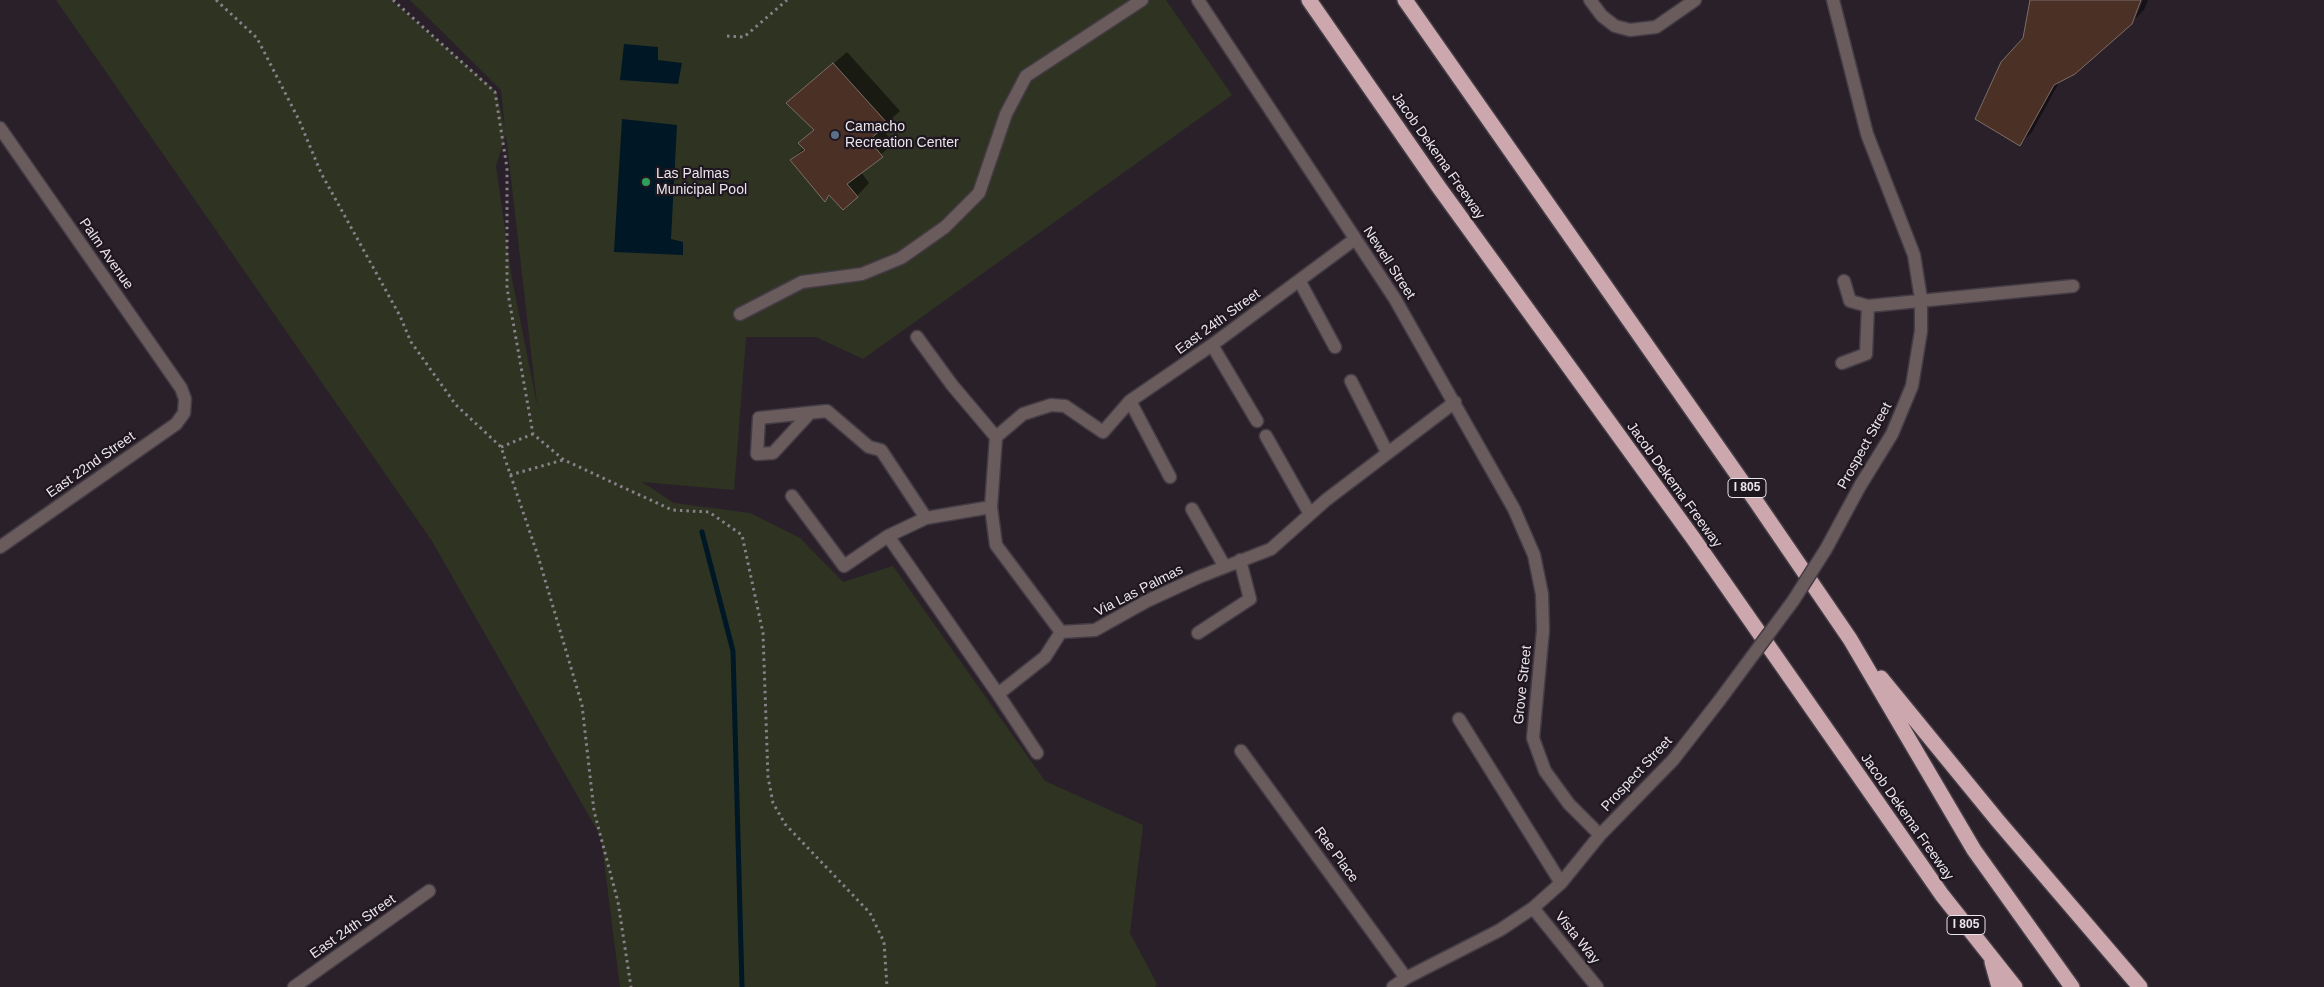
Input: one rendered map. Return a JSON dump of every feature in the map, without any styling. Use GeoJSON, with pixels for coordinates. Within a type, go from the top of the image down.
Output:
{"type":"FeatureCollection","features":[{"type":"Feature","properties":{"kind":"highway","name":"Jacob Dekema Freeway"},"geometry":{"type":"LineString","coordinates":[[1309,0],[1438,186],[1693,538],[1942,896],[2015,987]]}},
{"type":"Feature","properties":{"kind":"highway","name":"I 805"},"geometry":{"type":"LineString","coordinates":[[1405,0],[1850,639],[1974,850],[2072,987]]}},
{"type":"Feature","properties":{"kind":"highway"},"geometry":{"type":"LineString","coordinates":[[1850,639],[1998,822],[2140,987]]}},
{"type":"Feature","properties":{"kind":"highway"},"geometry":{"type":"LineString","coordinates":[[1990,955],[1999,987]]}},
{"type":"Feature","properties":{"kind":"street"},"geometry":{"type":"LineString","coordinates":[[740,314],[802,282],[862,274],[901,258],[945,227],[979,193],[1006,114],[1026,76],[1142,0]]}},
{"type":"Feature","properties":{"kind":"street","name":"Newell Street"},"geometry":{"type":"LineString","coordinates":[[1198,0],[1395,299],[1455,402],[1514,510],[1534,556]]}},
{"type":"Feature","properties":{"kind":"street"},"geometry":{"type":"LineString","coordinates":[[1590,0],[1602,16],[1615,26],[1630,30],[1656,27],[1695,0]]}},
{"type":"Feature","properties":{"kind":"street","name":"Prospect Street"},"geometry":{"type":"LineString","coordinates":[[1600,835],[1673,760],[1719,702],[1793,601],[1826,549],[1860,486],[1892,434],[1912,386],[1922,331],[1921,301],[1914,256],[1871,147],[1833,0]]}},
{"type":"Feature","properties":{"kind":"street","name":"Palm Avenue"},"geometry":{"type":"LineString","coordinates":[[0,128],[181,388],[185,399]]}},
{"type":"Feature","properties":{"kind":"street","name":"East 24th Street"},"geometry":{"type":"LineString","coordinates":[[996,437],[1023,414],[1051,405],[1064,406],[1103,432],[1130,401],[1300,282],[1355,239]]}},
{"type":"Feature","properties":{"kind":"street"},"geometry":{"type":"LineString","coordinates":[[1844,281],[1850,301],[1868,306],[2073,286]]}},
{"type":"Feature","properties":{"kind":"street"},"geometry":{"type":"LineString","coordinates":[[1300,282],[1335,347]]}},
{"type":"Feature","properties":{"kind":"street"},"geometry":{"type":"LineString","coordinates":[[1842,363],[1866,354],[1868,306]]}},
{"type":"Feature","properties":{"kind":"street"},"geometry":{"type":"LineString","coordinates":[[917,338],[952,385],[996,437],[991,507],[996,545],[1061,632],[1045,657],[998,694]]}},
{"type":"Feature","properties":{"kind":"street"},"geometry":{"type":"LineString","coordinates":[[1212,345],[1257,421]]}},
{"type":"Feature","properties":{"kind":"street"},"geometry":{"type":"LineString","coordinates":[[1351,381],[1387,452]]}},
{"type":"Feature","properties":{"kind":"street","name":"East 22nd Street"},"geometry":{"type":"LineString","coordinates":[[0,547],[176,424],[184,412],[185,399]]}},
{"type":"Feature","properties":{"kind":"street"},"geometry":{"type":"LineString","coordinates":[[1130,401],[1170,477]]}},
{"type":"Feature","properties":{"kind":"street","name":"Via Las Palmas"},"geometry":{"type":"LineString","coordinates":[[1061,632],[1094,630],[1147,601],[1271,548],[1387,452],[1455,402]]}},
{"type":"Feature","properties":{"kind":"street"},"geometry":{"type":"LineString","coordinates":[[810,412],[773,453],[757,454],[759,418],[810,412],[827,410],[869,447],[881,450],[926,518]]}},
{"type":"Feature","properties":{"kind":"street"},"geometry":{"type":"LineString","coordinates":[[1266,436],[1310,514]]}},
{"type":"Feature","properties":{"kind":"street"},"geometry":{"type":"LineString","coordinates":[[792,496],[844,566],[888,536],[926,518],[991,507]]}},
{"type":"Feature","properties":{"kind":"street"},"geometry":{"type":"LineString","coordinates":[[1192,509],[1225,567]]}},
{"type":"Feature","properties":{"kind":"street"},"geometry":{"type":"LineString","coordinates":[[888,536],[1037,753]]}},
{"type":"Feature","properties":{"kind":"street","name":"Grove Street"},"geometry":{"type":"LineString","coordinates":[[1534,556],[1542,594],[1543,630],[1533,738],[1545,771],[1569,804],[1600,835]]}},
{"type":"Feature","properties":{"kind":"street"},"geometry":{"type":"LineString","coordinates":[[1198,633],[1250,599],[1240,560]]}},
{"type":"Feature","properties":{"kind":"street"},"geometry":{"type":"LineString","coordinates":[[1459,719],[1562,883]]}},
{"type":"Feature","properties":{"kind":"street","name":"Rae Place"},"geometry":{"type":"LineString","coordinates":[[1241,750],[1406,978]]}},
{"type":"Feature","properties":{"kind":"street"},"geometry":{"type":"LineString","coordinates":[[1393,987],[1406,978],[1500,930],[1533,908],[1562,883],[1600,835]]}},
{"type":"Feature","properties":{"kind":"street","name":"East 24th Street"},"geometry":{"type":"LineString","coordinates":[[294,987],[429,891]]}},
{"type":"Feature","properties":{"kind":"street","name":"Vista Way"},"geometry":{"type":"LineString","coordinates":[[1533,908],[1597,987]]}},
{"type":"Feature","properties":{"kind":"path"},"geometry":{"type":"LineString","coordinates":[[216,0],[257,38],[299,120],[321,173],[400,316],[411,342],[456,405],[500,447],[538,556],[582,705],[594,811],[618,902],[631,987]]}},
{"type":"Feature","properties":{"kind":"path"},"geometry":{"type":"LineString","coordinates":[[393,0],[495,92],[507,168],[507,288],[533,434],[564,460],[672,510],[709,512],[742,536],[762,633],[768,777],[772,803],[785,824],[870,912],[884,942],[887,987]]}},
{"type":"Feature","properties":{"kind":"path"},"geometry":{"type":"LineString","coordinates":[[727,36],[744,37],[787,0]]}},
{"type":"Feature","properties":{"kind":"path"},"geometry":{"type":"LineString","coordinates":[[500,447],[533,434]]}},
{"type":"Feature","properties":{"kind":"path"},"geometry":{"type":"LineString","coordinates":[[510,475],[564,460]]}},
{"type":"Feature","properties":{"kind":"green space"},"geometry":{"type":"Polygon","coordinates":[[[56,0],[391,0],[496,91],[505,128],[501,90],[410,0],[1166,0],[1232,95],[863,359],[816,337],[746,337],[734,490],[642,482],[674,503],[750,513],[800,538],[843,582],[893,566],[1045,781],[1143,825],[1130,933],[1157,984],[1155,987],[620,987],[601,837],[432,541],[56,0]],[[506,135],[496,166],[512,279],[537,405],[506,135]]]}},
{"type":"Feature","properties":{"kind":"water"},"geometry":{"type":"Polygon","coordinates":[[[624,44],[658,47],[658,60],[682,63],[678,84],[620,80],[624,44]]]}},
{"type":"Feature","properties":{"kind":"water","name":"Las Palmas Municipal Pool"},"geometry":{"type":"Polygon","coordinates":[[[622,119],[677,125],[671,239],[683,242],[683,255],[614,252],[622,119]]]}},
{"type":"Feature","properties":{"kind":"building"},"geometry":{"type":"Polygon","coordinates":[[[2030,0],[2141,0],[2132,24],[2075,74],[2054,85],[2020,146],[1975,119],[2001,62],[2023,38],[2030,0]]]}},
{"type":"Feature","properties":{"kind":"building"},"geometry":{"type":"Polygon","coordinates":[[[833,63],[888,124],[869,140],[883,157],[847,184],[858,197],[843,210],[829,195],[825,202],[790,160],[805,150],[798,143],[814,130],[786,103],[833,63]]]}},
{"type":"Feature","properties":{"kind":"waterway"},"geometry":{"type":"LineString","coordinates":[[702,532],[733,651],[742,987]]}},
{"type":"Feature","properties":{"kind":"place","name":"Camacho Recreation Center"},"geometry":{"type":"Point","coordinates":[835,135]}},
{"type":"Feature","properties":{"kind":"place","name":"Las Palmas Municipal Pool"},"geometry":{"type":"Point","coordinates":[646,182]}}]}
